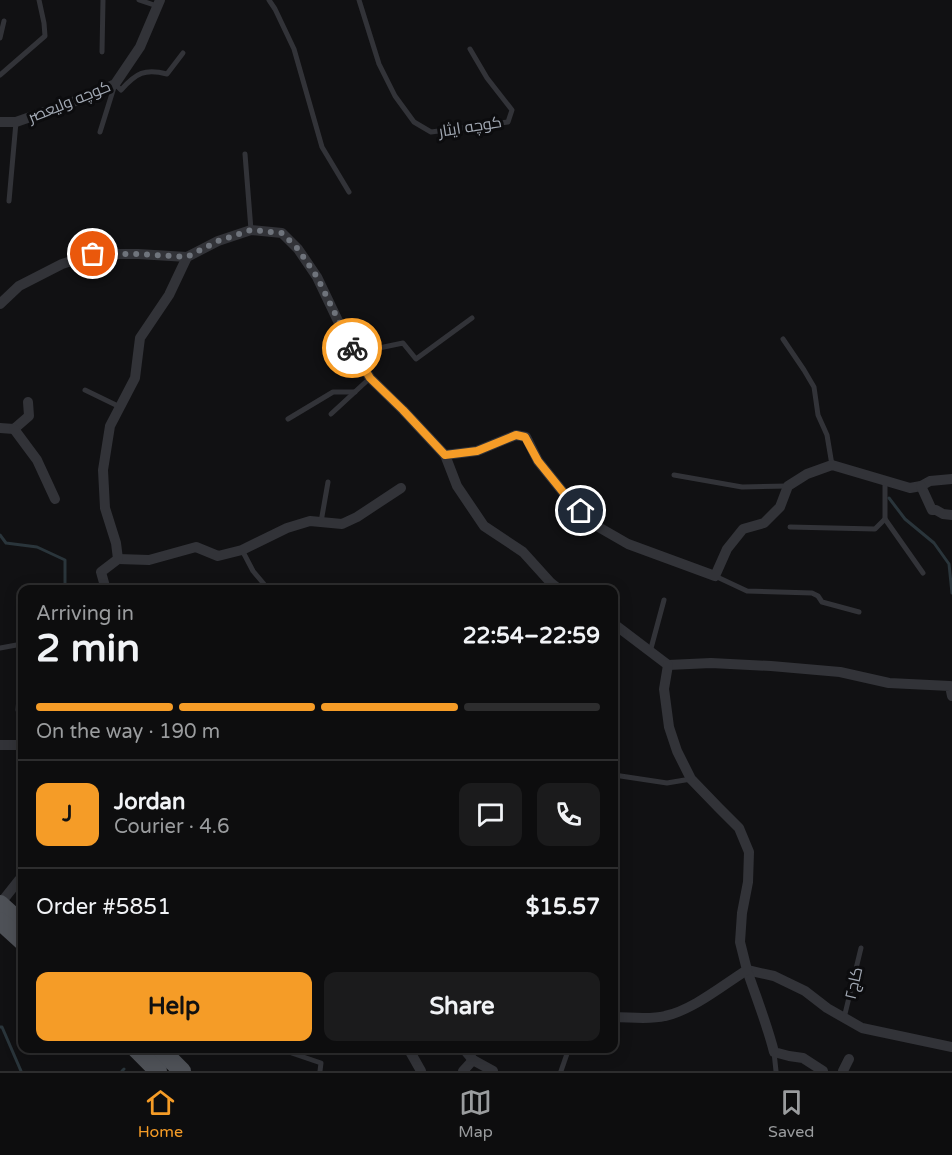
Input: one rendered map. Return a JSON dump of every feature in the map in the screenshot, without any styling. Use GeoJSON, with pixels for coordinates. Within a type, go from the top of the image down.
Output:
{"type":"FeatureCollection","features":[{"type":"Feature","properties":{"kind":"main road"},"geometry":{"type":"LineString","coordinates":[[0,904],[18,918]]}},
{"type":"Feature","properties":{"kind":"main road"},"geometry":{"type":"LineString","coordinates":[[0,921],[18,937]]}},
{"type":"Feature","properties":{"kind":"main road"},"geometry":{"type":"LineString","coordinates":[[163,1055],[182,1071]]}},
{"type":"Feature","properties":{"kind":"street","name":"کوچه ولیعصر"},"geometry":{"type":"LineString","coordinates":[[0,122],[16,122],[84,98],[115,84],[140,47],[158,3]]}},
{"type":"Feature","properties":{"kind":"street"},"geometry":{"type":"LineString","coordinates":[[0,304],[19,286],[62,264],[93,254],[187,257],[218,241],[251,230],[282,233],[298,249],[317,277],[349,344],[370,378],[445,455],[457,486],[484,526],[523,552],[554,585]]}},
{"type":"Feature","properties":{"kind":"street"},"geometry":{"type":"LineString","coordinates":[[118,559],[116,543],[105,508],[103,470],[110,426],[135,378],[140,338],[169,295],[187,257]]}},
{"type":"Feature","properties":{"kind":"street"},"geometry":{"type":"LineString","coordinates":[[0,428],[14,429],[29,416],[28,402]]}},
{"type":"Feature","properties":{"kind":"street"},"geometry":{"type":"LineString","coordinates":[[14,429],[37,460],[55,499]]}},
{"type":"Feature","properties":{"kind":"street"},"geometry":{"type":"LineString","coordinates":[[445,455],[477,451],[516,435],[525,437],[538,461],[567,497],[595,525],[628,544],[715,576],[728,549],[743,529],[764,522],[780,507],[788,486],[807,474],[832,465],[910,488],[921,486],[930,480],[952,479]]}},
{"type":"Feature","properties":{"kind":"street"},"geometry":{"type":"LineString","coordinates":[[921,486],[932,510],[952,515]]}},
{"type":"Feature","properties":{"kind":"street"},"geometry":{"type":"LineString","coordinates":[[105,585],[101,572],[118,559],[149,560],[196,547],[218,556],[242,550],[287,528],[310,521],[342,524],[357,517],[401,488]]}},
{"type":"Feature","properties":{"kind":"street"},"geometry":{"type":"LineString","coordinates":[[618,627],[668,665],[711,663],[771,666],[840,672],[889,683],[951,688]]}},
{"type":"Feature","properties":{"kind":"street"},"geometry":{"type":"LineString","coordinates":[[668,665],[664,689],[669,727],[677,751],[691,779],[739,828],[749,852],[748,882],[742,913],[740,942],[774,1052],[803,1058],[823,1071]]}},
{"type":"Feature","properties":{"kind":"street"},"geometry":{"type":"LineString","coordinates":[[0,745],[18,746]]}},
{"type":"Feature","properties":{"kind":"street"},"geometry":{"type":"LineString","coordinates":[[0,904],[18,881]]}},
{"type":"Feature","properties":{"kind":"street"},"geometry":{"type":"LineString","coordinates":[[618,1017],[664,1017],[684,1011],[747,970],[774,976],[805,991],[827,1008],[862,1028],[952,1047]]}},
{"type":"Feature","properties":{"kind":"street"},"geometry":{"type":"LineString","coordinates":[[411,1053],[421,1071]]}},
{"type":"Feature","properties":{"kind":"street"},"geometry":{"type":"LineString","coordinates":[[467,1053],[473,1060],[493,1071]]}},
{"type":"Feature","properties":{"kind":"street"},"geometry":{"type":"LineString","coordinates":[[843,1071],[849,1059]]}},
{"type":"Feature","properties":{"kind":"street"},"geometry":{"type":"LineString","coordinates":[[463,1071],[473,1060]]}},
{"type":"Feature","properties":{"kind":"lane"},"geometry":{"type":"LineString","coordinates":[[0,75],[45,36],[39,0]]}},
{"type":"Feature","properties":{"kind":"lane"},"geometry":{"type":"LineString","coordinates":[[102,52],[104,0]]}},
{"type":"Feature","properties":{"kind":"lane"},"geometry":{"type":"LineString","coordinates":[[138,0],[158,3]]}},
{"type":"Feature","properties":{"kind":"lane"},"geometry":{"type":"LineString","coordinates":[[269,0],[294,49],[322,147],[349,192]]}},
{"type":"Feature","properties":{"kind":"lane","name":"کوچه ایثار"},"geometry":{"type":"LineString","coordinates":[[359,0],[379,64],[395,96],[414,122],[431,132],[508,122],[512,110],[487,78],[470,49]]}},
{"type":"Feature","properties":{"kind":"lane"},"geometry":{"type":"LineString","coordinates":[[0,38],[4,21]]}},
{"type":"Feature","properties":{"kind":"lane"},"geometry":{"type":"LineString","coordinates":[[100,132],[115,84],[121,90],[132,78],[146,71],[168,74],[183,53]]}},
{"type":"Feature","properties":{"kind":"lane"},"geometry":{"type":"LineString","coordinates":[[9,201],[16,122]]}},
{"type":"Feature","properties":{"kind":"lane"},"geometry":{"type":"LineString","coordinates":[[245,154],[251,230]]}},
{"type":"Feature","properties":{"kind":"lane"},"geometry":{"type":"LineString","coordinates":[[349,344],[379,348],[403,343],[416,359],[472,318]]}},
{"type":"Feature","properties":{"kind":"lane"},"geometry":{"type":"LineString","coordinates":[[783,339],[814,387],[818,414],[827,435],[832,465]]}},
{"type":"Feature","properties":{"kind":"lane"},"geometry":{"type":"LineString","coordinates":[[331,414],[370,378]]}},
{"type":"Feature","properties":{"kind":"lane"},"geometry":{"type":"LineString","coordinates":[[85,390],[120,407]]}},
{"type":"Feature","properties":{"kind":"lane"},"geometry":{"type":"LineString","coordinates":[[288,419],[333,392],[355,392]]}},
{"type":"Feature","properties":{"kind":"lane"},"geometry":{"type":"LineString","coordinates":[[674,475],[742,486],[788,486]]}},
{"type":"Feature","properties":{"kind":"lane"},"geometry":{"type":"LineString","coordinates":[[321,522],[328,482]]}},
{"type":"Feature","properties":{"kind":"lane"},"geometry":{"type":"LineString","coordinates":[[885,482],[885,519],[923,573]]}},
{"type":"Feature","properties":{"kind":"lane"},"geometry":{"type":"LineString","coordinates":[[790,527],[875,529],[885,519]]}},
{"type":"Feature","properties":{"kind":"lane"},"geometry":{"type":"LineString","coordinates":[[242,550],[253,571],[265,585]]}},
{"type":"Feature","properties":{"kind":"lane"},"geometry":{"type":"LineString","coordinates":[[715,576],[747,591],[812,592],[822,602],[859,612]]}},
{"type":"Feature","properties":{"kind":"lane"},"geometry":{"type":"LineString","coordinates":[[651,651],[664,600]]}},
{"type":"Feature","properties":{"kind":"lane"},"geometry":{"type":"LineString","coordinates":[[0,648],[18,645]]}},
{"type":"Feature","properties":{"kind":"lane"},"geometry":{"type":"LineString","coordinates":[[618,776],[667,783],[691,779]]}},
{"type":"Feature","properties":{"kind":"lane","name":"کاج۲"},"geometry":{"type":"LineString","coordinates":[[844,1018],[861,948]]}},
{"type":"Feature","properties":{"kind":"lane"},"geometry":{"type":"LineString","coordinates":[[774,1052],[776,1071]]}},
{"type":"Feature","properties":{"kind":"lane"},"geometry":{"type":"LineString","coordinates":[[292,1053],[321,1063],[320,1071]]}},
{"type":"Feature","properties":{"kind":"lane"},"geometry":{"type":"LineString","coordinates":[[561,1071],[567,1053]]}},
{"type":"Feature","properties":{"kind":"waterway"},"geometry":{"type":"LineString","coordinates":[[889,498],[905,519],[934,543],[949,564],[952,593]]}},
{"type":"Feature","properties":{"kind":"waterway"},"geometry":{"type":"LineString","coordinates":[[0,535],[6,543],[37,547],[65,560],[65,585]]}},
{"type":"Feature","properties":{"kind":"waterway"},"geometry":{"type":"LineString","coordinates":[[0,1027],[2,1027],[21,1071]]}},
{"type":"Feature","properties":{"kind":"way so far"},"geometry":{"type":"LineString","coordinates":[[93,254],[187,257],[218,241],[251,230],[282,233],[298,249],[317,277],[352,348]]}},
{"type":"Feature","properties":{"kind":"route"},"geometry":{"type":"LineString","coordinates":[[352,348],[370,378],[445,455],[477,451],[516,435],[525,437],[538,461],[581,511]]}}]}
